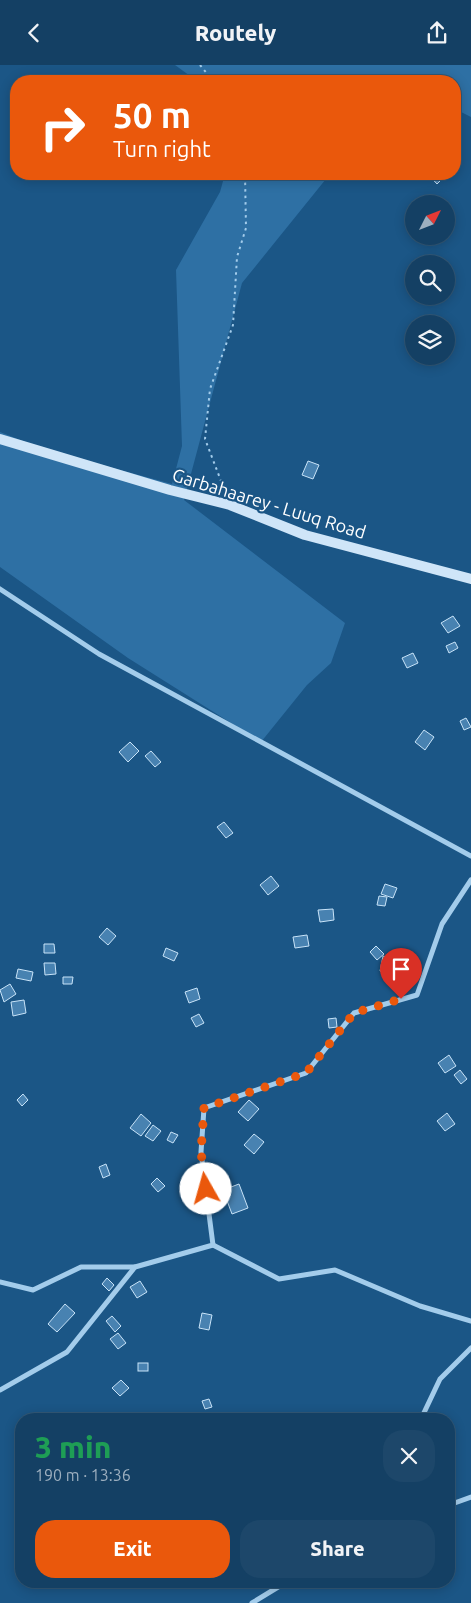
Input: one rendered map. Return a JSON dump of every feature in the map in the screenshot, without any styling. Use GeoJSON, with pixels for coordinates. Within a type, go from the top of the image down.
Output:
{"type":"FeatureCollection","features":[{"type":"Feature","properties":{"kind":"street","name":"Garbahaarey - Luuq Road"},"geometry":{"type":"LineString","coordinates":[[0,439],[170,490],[230,505],[305,535],[471,579]]}},
{"type":"Feature","properties":{"kind":"street"},"geometry":{"type":"LineString","coordinates":[[0,589],[99,655],[471,856]]}},
{"type":"Feature","properties":{"kind":"street"},"geometry":{"type":"LineString","coordinates":[[213,1245],[201,1152],[204,1108],[306,1073],[354,1013],[417,995],[442,924],[471,880]]}},
{"type":"Feature","properties":{"kind":"street"},"geometry":{"type":"LineString","coordinates":[[0,1281],[33,1290],[80,1267],[135,1267],[213,1245],[279,1279],[335,1270],[420,1306],[471,1321]]}},
{"type":"Feature","properties":{"kind":"street"},"geometry":{"type":"LineString","coordinates":[[0,1390],[67,1352],[135,1267]]}},
{"type":"Feature","properties":{"kind":"street"},"geometry":{"type":"LineString","coordinates":[[424,1413],[440,1379],[471,1348]]}},
{"type":"Feature","properties":{"kind":"street"},"geometry":{"type":"LineString","coordinates":[[455,1503],[471,1497]]}},
{"type":"Feature","properties":{"kind":"street"},"geometry":{"type":"LineString","coordinates":[[252,1603],[277,1588]]}},
{"type":"Feature","properties":{"kind":"path"},"geometry":{"type":"LineString","coordinates":[[200,65],[208,75]]}},
{"type":"Feature","properties":{"kind":"path"},"geometry":{"type":"LineString","coordinates":[[230,505],[205,439],[210,389],[233,325],[237,257],[246,228],[245,180]]}},
{"type":"Feature","properties":{"kind":"shaded area"},"geometry":{"type":"Polygon","coordinates":[[[175,65],[471,65],[471,117],[461,112],[461,75],[189,75],[175,65]]]}},
{"type":"Feature","properties":{"kind":"shaded area"},"geometry":{"type":"Polygon","coordinates":[[[223,180],[325,180],[242,283],[184,500],[345,623],[331,663],[307,685],[261,742],[128,658],[0,567],[0,432],[43,449],[172,484],[182,446],[176,270],[220,192],[223,180]]]}},
{"type":"Feature","properties":{"kind":"building"},"geometry":{"type":"Polygon","coordinates":[[[308,461],[319,465],[313,479],[302,475],[308,461]]]}},
{"type":"Feature","properties":{"kind":"building"},"geometry":{"type":"Polygon","coordinates":[[[453,616],[460,626],[448,633],[441,623],[453,616]]]}},
{"type":"Feature","properties":{"kind":"building"},"geometry":{"type":"Polygon","coordinates":[[[455,642],[458,648],[449,653],[446,646],[455,642]]]}},
{"type":"Feature","properties":{"kind":"building"},"geometry":{"type":"Polygon","coordinates":[[[413,653],[418,663],[407,668],[402,658],[413,653]]]}},
{"type":"Feature","properties":{"kind":"building"},"geometry":{"type":"Polygon","coordinates":[[[466,718],[471,727],[464,730],[460,721],[466,718]]]}},
{"type":"Feature","properties":{"kind":"building"},"geometry":{"type":"Polygon","coordinates":[[[424,730],[434,737],[425,750],[415,742],[424,730]]]}},
{"type":"Feature","properties":{"kind":"building"},"geometry":{"type":"Polygon","coordinates":[[[130,742],[139,751],[128,762],[119,752],[130,742]]]}},
{"type":"Feature","properties":{"kind":"building"},"geometry":{"type":"Polygon","coordinates":[[[151,751],[161,762],[155,767],[145,756],[151,751]]]}},
{"type":"Feature","properties":{"kind":"building"},"geometry":{"type":"Polygon","coordinates":[[[224,822],[233,833],[226,838],[217,827],[224,822]]]}},
{"type":"Feature","properties":{"kind":"building"},"geometry":{"type":"Polygon","coordinates":[[[271,876],[279,886],[268,895],[260,885],[271,876]]]}},
{"type":"Feature","properties":{"kind":"building"},"geometry":{"type":"Polygon","coordinates":[[[385,884],[397,888],[393,898],[381,894],[385,884]]]}},
{"type":"Feature","properties":{"kind":"building"},"geometry":{"type":"Polygon","coordinates":[[[379,896],[387,897],[385,906],[377,905],[379,896]]]}},
{"type":"Feature","properties":{"kind":"building"},"geometry":{"type":"Polygon","coordinates":[[[333,909],[334,920],[320,922],[318,910],[333,909]]]}},
{"type":"Feature","properties":{"kind":"building"},"geometry":{"type":"Polygon","coordinates":[[[107,928],[116,936],[108,945],[99,937],[107,928]]]}},
{"type":"Feature","properties":{"kind":"building"},"geometry":{"type":"Polygon","coordinates":[[[307,935],[309,946],[295,948],[293,937],[307,935]]]}},
{"type":"Feature","properties":{"kind":"building"},"geometry":{"type":"Polygon","coordinates":[[[44,944],[54,944],[55,953],[44,953],[44,944]]]}},
{"type":"Feature","properties":{"kind":"building"},"geometry":{"type":"Polygon","coordinates":[[[376,946],[384,954],[377,960],[370,952],[376,946]]]}},
{"type":"Feature","properties":{"kind":"building"},"geometry":{"type":"Polygon","coordinates":[[[166,948],[178,953],[174,961],[163,956],[166,948]]]}},
{"type":"Feature","properties":{"kind":"building"},"geometry":{"type":"Polygon","coordinates":[[[383,956],[394,959],[391,974],[380,971],[383,956]]]}},
{"type":"Feature","properties":{"kind":"building"},"geometry":{"type":"Polygon","coordinates":[[[44,963],[55,963],[56,974],[45,975],[44,963]]]}},
{"type":"Feature","properties":{"kind":"building"},"geometry":{"type":"Polygon","coordinates":[[[18,969],[33,972],[31,981],[16,978],[18,969]]]}},
{"type":"Feature","properties":{"kind":"building"},"geometry":{"type":"Polygon","coordinates":[[[63,977],[73,977],[72,984],[63,984],[63,977]]]}},
{"type":"Feature","properties":{"kind":"building"},"geometry":{"type":"Polygon","coordinates":[[[10,984],[16,994],[4,1002],[0,990],[10,984]]]}},
{"type":"Feature","properties":{"kind":"building"},"geometry":{"type":"Polygon","coordinates":[[[197,988],[200,999],[189,1003],[185,992],[197,988]]]}},
{"type":"Feature","properties":{"kind":"building"},"geometry":{"type":"Polygon","coordinates":[[[24,1000],[26,1013],[13,1016],[11,1002],[24,1000]]]}},
{"type":"Feature","properties":{"kind":"building"},"geometry":{"type":"Polygon","coordinates":[[[199,1014],[204,1023],[196,1027],[191,1018],[199,1014]]]}},
{"type":"Feature","properties":{"kind":"building"},"geometry":{"type":"Polygon","coordinates":[[[336,1018],[337,1027],[329,1028],[328,1019],[336,1018]]]}},
{"type":"Feature","properties":{"kind":"building"},"geometry":{"type":"Polygon","coordinates":[[[449,1055],[456,1066],[445,1073],[438,1063],[449,1055]]]}},
{"type":"Feature","properties":{"kind":"building"},"geometry":{"type":"Polygon","coordinates":[[[460,1070],[467,1079],[461,1084],[454,1075],[460,1070]]]}},
{"type":"Feature","properties":{"kind":"building"},"geometry":{"type":"Polygon","coordinates":[[[23,1094],[28,1100],[22,1106],[17,1100],[23,1094]]]}},
{"type":"Feature","properties":{"kind":"building"},"geometry":{"type":"Polygon","coordinates":[[[249,1100],[259,1109],[248,1121],[238,1112],[249,1100]]]}},
{"type":"Feature","properties":{"kind":"building"},"geometry":{"type":"Polygon","coordinates":[[[447,1113],[455,1124],[445,1131],[437,1121],[447,1113]]]}},
{"type":"Feature","properties":{"kind":"building"},"geometry":{"type":"Polygon","coordinates":[[[141,1114],[151,1123],[141,1136],[130,1128],[141,1114]]]}},
{"type":"Feature","properties":{"kind":"building"},"geometry":{"type":"Polygon","coordinates":[[[153,1125],[161,1131],[153,1141],[145,1136],[153,1125]]]}},
{"type":"Feature","properties":{"kind":"building"},"geometry":{"type":"Polygon","coordinates":[[[171,1132],[178,1135],[173,1143],[167,1140],[171,1132]]]}},
{"type":"Feature","properties":{"kind":"building"},"geometry":{"type":"Polygon","coordinates":[[[254,1134],[264,1142],[254,1154],[244,1145],[254,1134]]]}},
{"type":"Feature","properties":{"kind":"building"},"geometry":{"type":"Polygon","coordinates":[[[106,1164],[110,1175],[103,1178],[99,1167],[106,1164]]]}},
{"type":"Feature","properties":{"kind":"building"},"geometry":{"type":"Polygon","coordinates":[[[157,1178],[165,1186],[158,1192],[151,1184],[157,1178]]]}},
{"type":"Feature","properties":{"kind":"building"},"geometry":{"type":"Polygon","coordinates":[[[239,1184],[248,1208],[232,1214],[223,1190],[239,1184]]]}},
{"type":"Feature","properties":{"kind":"building"},"geometry":{"type":"Polygon","coordinates":[[[107,1278],[114,1285],[109,1291],[102,1284],[107,1278]]]}},
{"type":"Feature","properties":{"kind":"building"},"geometry":{"type":"Polygon","coordinates":[[[140,1281],[147,1292],[137,1298],[130,1287],[140,1281]]]}},
{"type":"Feature","properties":{"kind":"building"},"geometry":{"type":"Polygon","coordinates":[[[65,1304],[75,1313],[57,1332],[48,1324],[65,1304]]]}},
{"type":"Feature","properties":{"kind":"building"},"geometry":{"type":"Polygon","coordinates":[[[202,1313],[212,1315],[209,1330],[199,1328],[202,1313]]]}},
{"type":"Feature","properties":{"kind":"building"},"geometry":{"type":"Polygon","coordinates":[[[112,1316],[121,1326],[115,1332],[106,1321],[112,1316]]]}},
{"type":"Feature","properties":{"kind":"building"},"geometry":{"type":"Polygon","coordinates":[[[118,1333],[126,1343],[118,1349],[110,1339],[118,1333]]]}},
{"type":"Feature","properties":{"kind":"building"},"geometry":{"type":"Polygon","coordinates":[[[138,1363],[148,1363],[148,1371],[138,1371],[138,1363]]]}},
{"type":"Feature","properties":{"kind":"building"},"geometry":{"type":"Polygon","coordinates":[[[121,1380],[129,1388],[120,1396],[112,1388],[121,1380]]]}},
{"type":"Feature","properties":{"kind":"building"},"geometry":{"type":"Polygon","coordinates":[[[209,1399],[212,1407],[205,1409],[202,1401],[209,1399]]]}},
{"type":"Feature","properties":{"kind":"route"},"geometry":{"type":"LineString","coordinates":[[206,1189],[201,1152],[204,1108],[306,1073],[354,1013],[401,999]]}}]}
